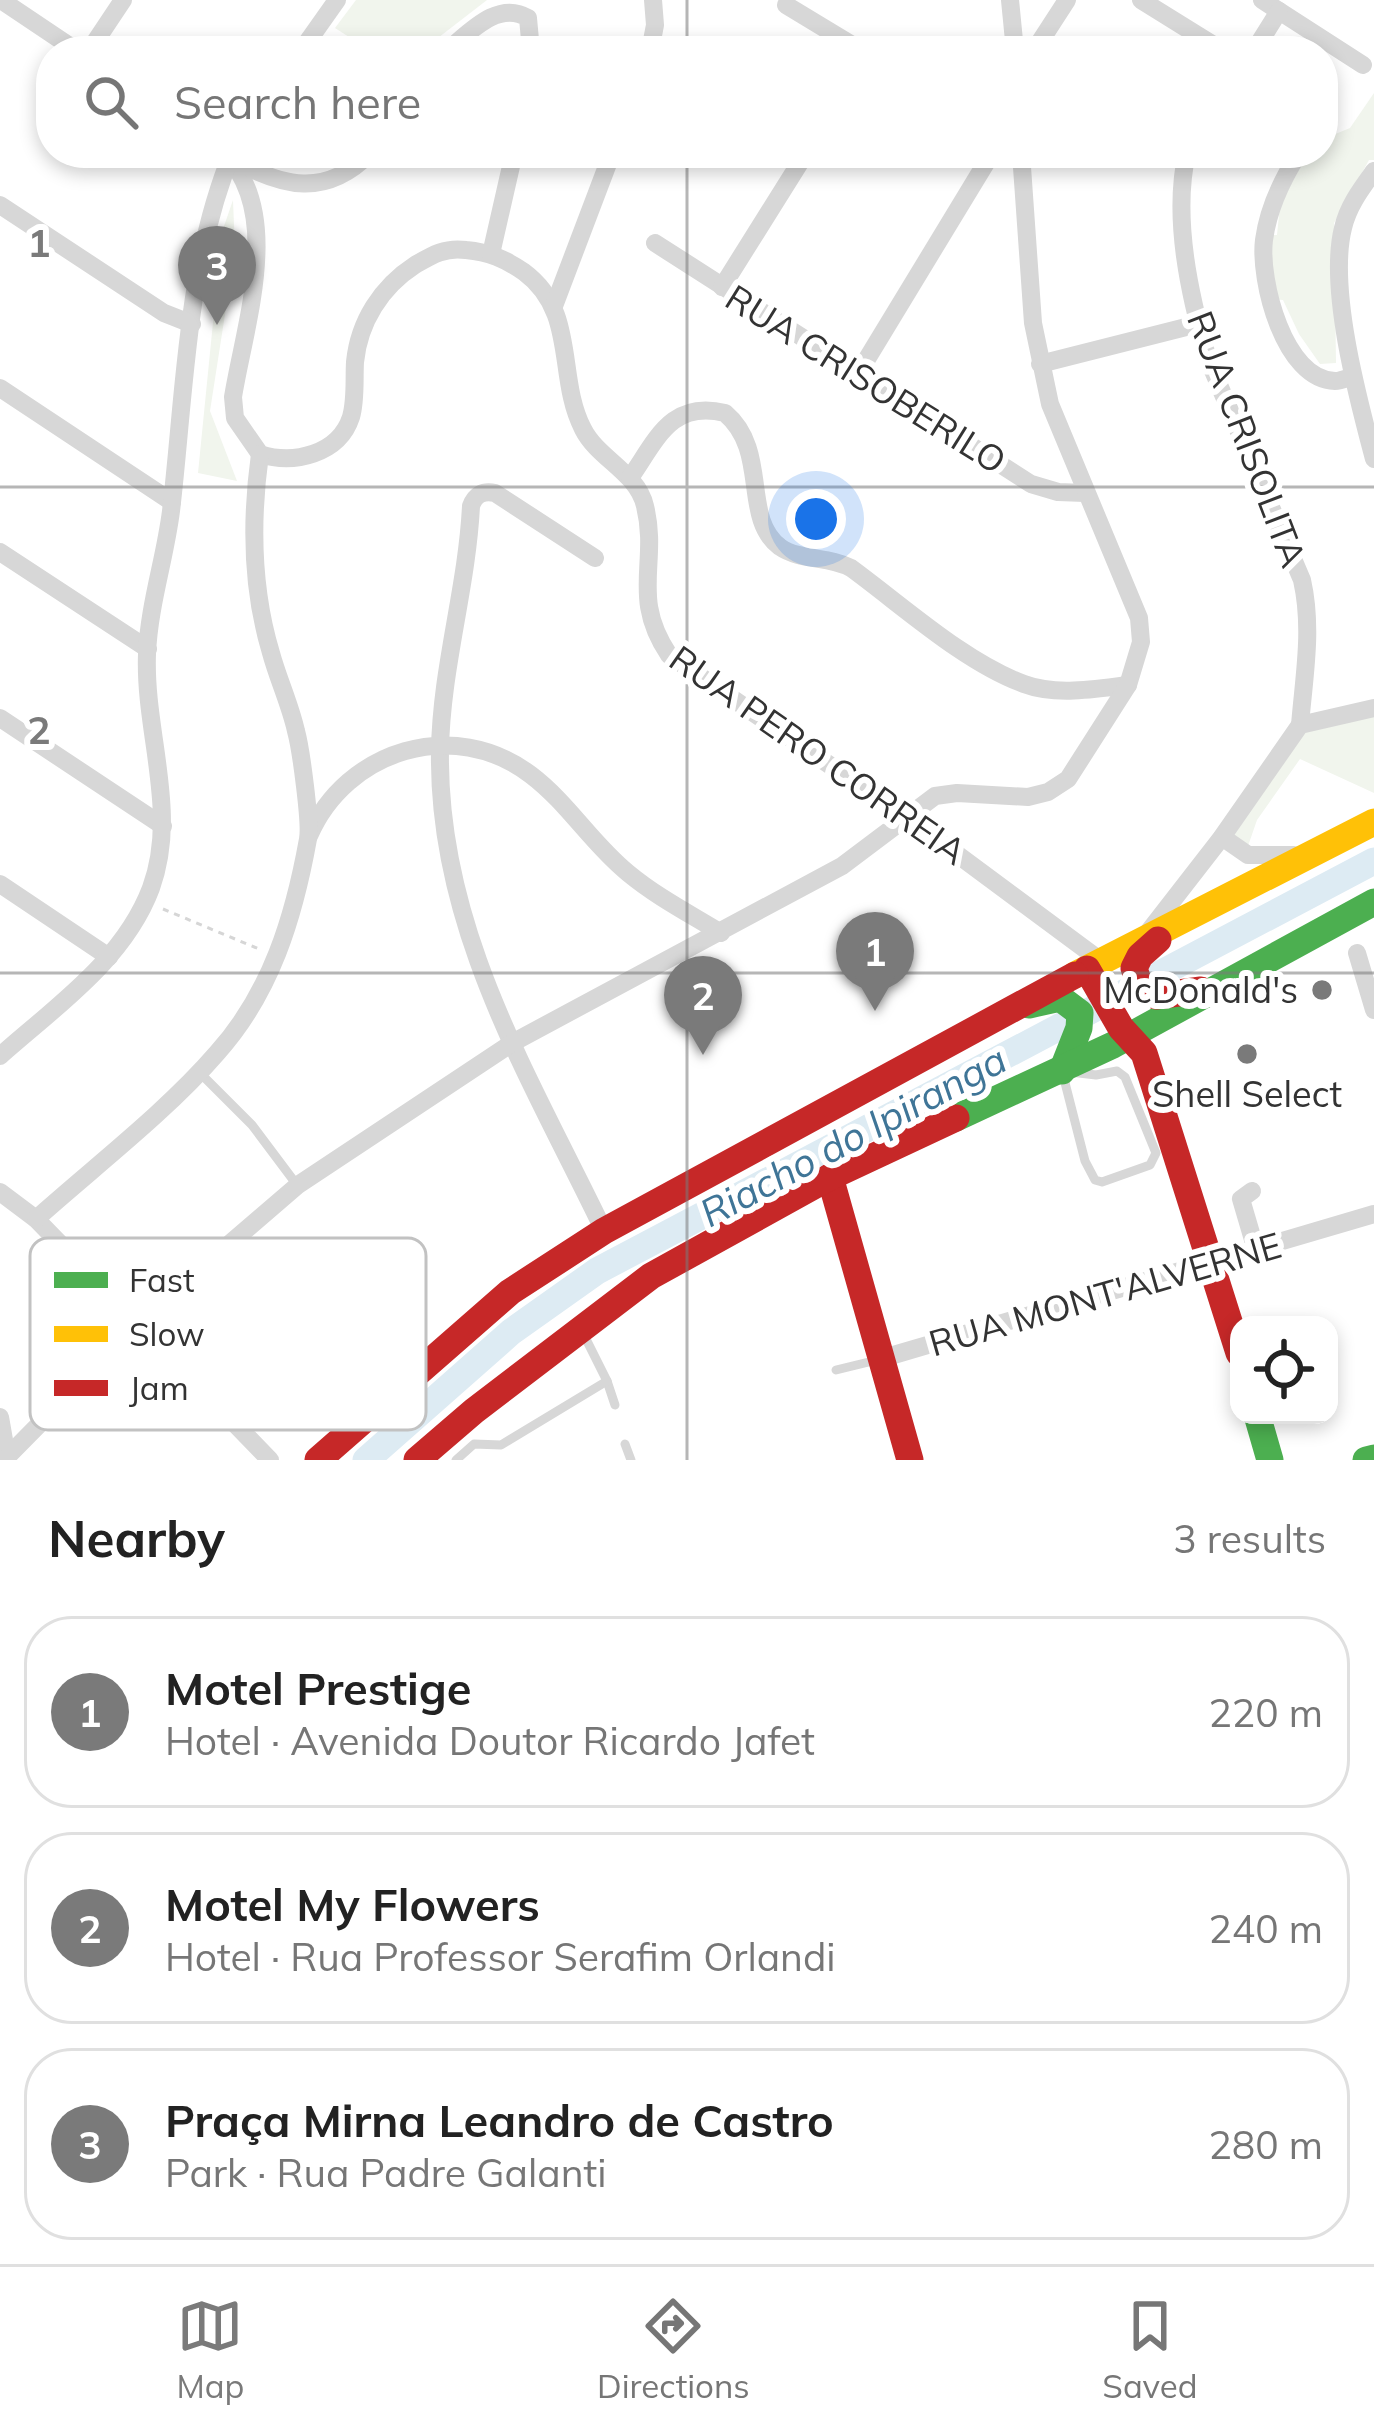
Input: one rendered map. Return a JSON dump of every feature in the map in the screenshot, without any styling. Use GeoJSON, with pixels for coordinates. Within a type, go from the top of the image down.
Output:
{"type":"FeatureCollection","features":[{"type":"Feature","properties":{"kind":"main road"},"geometry":{"type":"LineString","coordinates":[[426,1366],[510,1292],[604,1231],[1017,1009],[1091,962],[1140,948],[1186,918],[1374,822]]}},
{"type":"Feature","properties":{"kind":"main road"},"geometry":{"type":"LineString","coordinates":[[417,1460],[652,1276],[830,1177],[1062,1071],[1374,902]]}},
{"type":"Feature","properties":{"kind":"main road"},"geometry":{"type":"LineString","coordinates":[[1140,948],[1132,973],[1146,994],[1219,987]]}},
{"type":"Feature","properties":{"kind":"main road"},"geometry":{"type":"LineString","coordinates":[[1091,962],[1133,1031],[1230,1322]]}},
{"type":"Feature","properties":{"kind":"main road"},"geometry":{"type":"LineString","coordinates":[[1017,1009],[1060,998],[1080,1012],[1082,1022],[1062,1071]]}},
{"type":"Feature","properties":{"kind":"main road"},"geometry":{"type":"LineString","coordinates":[[830,1177],[910,1460]]}},
{"type":"Feature","properties":{"kind":"main road"},"geometry":{"type":"LineString","coordinates":[[1260,1424],[1270,1460]]}},
{"type":"Feature","properties":{"kind":"main road"},"geometry":{"type":"LineString","coordinates":[[319,1460],[353,1430]]}},
{"type":"Feature","properties":{"kind":"street"},"geometry":{"type":"LineString","coordinates":[[2,0],[55,36]]}},
{"type":"Feature","properties":{"kind":"street"},"geometry":{"type":"LineString","coordinates":[[99,36],[123,0]]}},
{"type":"Feature","properties":{"kind":"street"},"geometry":{"type":"LineString","coordinates":[[312,36],[337,0]]}},
{"type":"Feature","properties":{"kind":"street"},"geometry":{"type":"LineString","coordinates":[[653,0],[653,36]]}},
{"type":"Feature","properties":{"kind":"street"},"geometry":{"type":"LineString","coordinates":[[1010,0],[1014,36]]}},
{"type":"Feature","properties":{"kind":"street"},"geometry":{"type":"LineString","coordinates":[[1044,36],[1067,0]]}},
{"type":"Feature","properties":{"kind":"street"},"geometry":{"type":"LineString","coordinates":[[1141,0],[1198,36]]}},
{"type":"Feature","properties":{"kind":"street"},"geometry":{"type":"LineString","coordinates":[[1262,0],[1318,36]]}},
{"type":"Feature","properties":{"kind":"street"},"geometry":{"type":"LineString","coordinates":[[786,5],[837,36]]}},
{"type":"Feature","properties":{"kind":"street"},"geometry":{"type":"LineString","coordinates":[[466,36],[489,18],[515,9],[528,18],[530,36]]}},
{"type":"Feature","properties":{"kind":"street"},"geometry":{"type":"LineString","coordinates":[[1264,36],[1280,11]]}},
{"type":"Feature","properties":{"kind":"street"},"geometry":{"type":"LineString","coordinates":[[1338,49],[1363,65]]}},
{"type":"Feature","properties":{"kind":"street"},"geometry":{"type":"LineString","coordinates":[[0,1056],[110,957],[145,902],[161,851],[163,826],[149,722],[148,649],[156,577],[172,502],[206,226],[224,168]]}},
{"type":"Feature","properties":{"kind":"street"},"geometry":{"type":"LineString","coordinates":[[235,168],[253,201],[257,244],[232,397],[242,432],[260,454],[301,458],[338,439],[352,414],[356,356],[366,322],[394,281],[435,253],[451,249],[491,254],[533,279],[554,306]]}},
{"type":"Feature","properties":{"kind":"street"},"geometry":{"type":"LineString","coordinates":[[249,168],[304,185],[351,168]]}},
{"type":"Feature","properties":{"kind":"street"},"geometry":{"type":"LineString","coordinates":[[491,254],[511,168]]}},
{"type":"Feature","properties":{"kind":"street"},"geometry":{"type":"LineString","coordinates":[[554,306],[606,168]]}},
{"type":"Feature","properties":{"kind":"street"},"geometry":{"type":"LineString","coordinates":[[722,287],[797,168]]}},
{"type":"Feature","properties":{"kind":"street"},"geometry":{"type":"LineString","coordinates":[[859,372],[983,168]]}},
{"type":"Feature","properties":{"kind":"street"},"geometry":{"type":"LineString","coordinates":[[237,1238],[298,1185],[512,1043],[842,866],[921,804],[946,793],[999,798],[1048,792],[1068,779],[1091,748],[1128,685],[1142,642],[1138,618],[1050,404],[1033,322],[1022,168]]}},
{"type":"Feature","properties":{"kind":"street","name":"RUA CRISOLITA"},"geometry":{"type":"LineString","coordinates":[[1185,168],[1185,237],[1198,324],[1208,359],[1301,580],[1310,621],[1300,725]]}},
{"type":"Feature","properties":{"kind":"street"},"geometry":{"type":"LineString","coordinates":[[1292,168],[1264,240],[1269,306],[1296,356],[1315,374],[1334,381],[1354,376]]}},
{"type":"Feature","properties":{"kind":"street"},"geometry":{"type":"LineString","coordinates":[[1374,171],[1348,211],[1341,239],[1341,293],[1374,459]]}},
{"type":"Feature","properties":{"kind":"street"},"geometry":{"type":"LineString","coordinates":[[0,205],[164,313],[192,324]]}},
{"type":"Feature","properties":{"kind":"street","name":"RUA CRISOBERILO"},"geometry":{"type":"LineString","coordinates":[[655,243],[1031,484],[1085,493]]}},
{"type":"Feature","properties":{"kind":"street","name":"RUA PERO CORREIA"},"geometry":{"type":"LineString","coordinates":[[554,306],[574,407],[584,431],[643,498],[648,520],[645,593],[656,636],[669,655],[906,817],[1091,962]]}},
{"type":"Feature","properties":{"kind":"street"},"geometry":{"type":"LineString","coordinates":[[1040,364],[1198,324]]}},
{"type":"Feature","properties":{"kind":"street"},"geometry":{"type":"LineString","coordinates":[[0,388],[172,502]]}},
{"type":"Feature","properties":{"kind":"street"},"geometry":{"type":"LineString","coordinates":[[630,478],[669,423],[685,412],[725,413],[747,436],[761,520],[780,547],[851,568],[976,658],[1024,684],[1066,690],[1128,685]]}},
{"type":"Feature","properties":{"kind":"street"},"geometry":{"type":"LineString","coordinates":[[260,454],[255,487],[257,587],[270,650],[296,730],[309,836]]}},
{"type":"Feature","properties":{"kind":"street"},"geometry":{"type":"LineString","coordinates":[[596,558],[495,493],[475,497],[440,746],[449,865],[478,967],[604,1231]]}},
{"type":"Feature","properties":{"kind":"street"},"geometry":{"type":"LineString","coordinates":[[0,552],[148,649]]}},
{"type":"Feature","properties":{"kind":"street"},"geometry":{"type":"LineString","coordinates":[[1140,948],[1300,725],[1374,708]]}},
{"type":"Feature","properties":{"kind":"street"},"geometry":{"type":"LineString","coordinates":[[0,718],[163,826]]}},
{"type":"Feature","properties":{"kind":"street"},"geometry":{"type":"LineString","coordinates":[[36,1219],[199,1072],[245,1018],[277,956],[293,913],[309,836],[330,797],[348,779],[392,753],[440,746],[472,748],[514,763],[534,777],[602,851],[630,874],[722,933]]}},
{"type":"Feature","properties":{"kind":"street"},"geometry":{"type":"LineString","coordinates":[[1222,837],[1259,858],[1310,852]]}},
{"type":"Feature","properties":{"kind":"street"},"geometry":{"type":"LineString","coordinates":[[0,884],[110,957]]}},
{"type":"Feature","properties":{"kind":"street"},"geometry":{"type":"LineString","coordinates":[[1357,953],[1374,1010]]}},
{"type":"Feature","properties":{"kind":"street"},"geometry":{"type":"LineString","coordinates":[[1252,1191],[1241,1199],[1256,1250]]}},
{"type":"Feature","properties":{"kind":"street"},"geometry":{"type":"LineString","coordinates":[[0,1192],[55,1238]]}},
{"type":"Feature","properties":{"kind":"street","name":"RUA MONT'ALVERNE"},"geometry":{"type":"LineString","coordinates":[[880,1359],[1374,1214]]}},
{"type":"Feature","properties":{"kind":"street"},"geometry":{"type":"LineString","coordinates":[[0,1417],[6,1458]]}},
{"type":"Feature","properties":{"kind":"street"},"geometry":{"type":"LineString","coordinates":[[6,1458],[34,1430]]}},
{"type":"Feature","properties":{"kind":"street"},"geometry":{"type":"LineString","coordinates":[[242,1430],[270,1460]]}},
{"type":"Feature","properties":{"kind":"lane"},"geometry":{"type":"LineString","coordinates":[[1062,1071],[1096,1075],[1117,1071],[1125,1077],[1156,1153],[1150,1165],[1102,1182],[1095,1180],[1085,1161],[1062,1071]]}},
{"type":"Feature","properties":{"kind":"lane"},"geometry":{"type":"LineString","coordinates":[[199,1072],[252,1125],[298,1185]]}},
{"type":"Feature","properties":{"kind":"lane"},"geometry":{"type":"LineString","coordinates":[[582,1330],[615,1405]]}},
{"type":"Feature","properties":{"kind":"lane","name":"RUA MONT'ALVERNE"},"geometry":{"type":"LineString","coordinates":[[836,1370],[880,1359]]}},
{"type":"Feature","properties":{"kind":"lane"},"geometry":{"type":"LineString","coordinates":[[456,1460],[474,1444],[501,1445],[607,1382]]}},
{"type":"Feature","properties":{"kind":"lane"},"geometry":{"type":"LineString","coordinates":[[625,1444],[632,1460]]}},
{"type":"Feature","properties":{"kind":"path"},"geometry":{"type":"LineString","coordinates":[[145,902],[277,956]]}},
{"type":"Feature","properties":{"kind":"shaded area"},"geometry":{"type":"Polygon","coordinates":[[[356,0],[487,0],[440,36],[348,36],[335,28],[356,0]]]}},
{"type":"Feature","properties":{"kind":"shaded area"},"geometry":{"type":"Polygon","coordinates":[[[1374,93],[1374,160],[1369,160],[1334,223],[1336,363],[1320,364],[1283,300],[1272,299],[1270,235],[1277,235],[1280,205],[1300,168],[1338,168],[1338,133],[1350,128],[1374,93]]]}},
{"type":"Feature","properties":{"kind":"shaded area"},"geometry":{"type":"Polygon","coordinates":[[[233,200],[235,250],[210,411],[237,481],[198,473],[222,232],[233,200]]]}},
{"type":"Feature","properties":{"kind":"shaded area"},"geometry":{"type":"Polygon","coordinates":[[[1374,714],[1374,793],[1300,759],[1257,820],[1248,846],[1233,837],[1302,727],[1374,714]]]}},
{"type":"Feature","properties":{"kind":"waterway","name":"Riacho do Ipiranga"},"geometry":{"type":"LineString","coordinates":[[426,1407],[511,1332],[597,1271],[1374,861]]}},
{"type":"Feature","properties":{"kind":"waterway","name":"Riacho do Ipiranga"},"geometry":{"type":"LineString","coordinates":[[366,1460],[400,1430]]}},
{"type":"Feature","properties":{"kind":"traffic: fast"},"geometry":{"type":"LineString","coordinates":[[956,1118],[1113,1045],[1374,902]]}},
{"type":"Feature","properties":{"kind":"traffic: fast"},"geometry":{"type":"LineString","coordinates":[[1029,1005],[1060,998],[1080,1013],[1062,1071]]}},
{"type":"Feature","properties":{"kind":"traffic: fast"},"geometry":{"type":"LineString","coordinates":[[1260,1424],[1270,1460]]}},
{"type":"Feature","properties":{"kind":"traffic: fast"},"geometry":{"type":"LineString","coordinates":[[1366,1460],[1374,1458]]}},
{"type":"Feature","properties":{"kind":"traffic: slow"},"geometry":{"type":"LineString","coordinates":[[1075,975],[1374,822]]}},
{"type":"Feature","properties":{"kind":"traffic: jam"},"geometry":{"type":"LineString","coordinates":[[1158,940],[1134,968],[1141,990],[1156,996],[1201,990]]}},
{"type":"Feature","properties":{"kind":"traffic: jam"},"geometry":{"type":"LineString","coordinates":[[1087,969],[1121,1028],[1144,1053],[1230,1325]]}},
{"type":"Feature","properties":{"kind":"traffic: jam"},"geometry":{"type":"LineString","coordinates":[[426,1366],[510,1292],[604,1231],[1075,975]]}},
{"type":"Feature","properties":{"kind":"traffic: jam"},"geometry":{"type":"LineString","coordinates":[[417,1460],[651,1276],[830,1177],[956,1118]]}},
{"type":"Feature","properties":{"kind":"traffic: jam"},"geometry":{"type":"LineString","coordinates":[[830,1177],[910,1460]]}},
{"type":"Feature","properties":{"kind":"traffic: jam"},"geometry":{"type":"LineString","coordinates":[[318,1460],[352,1430]]}},
{"type":"Feature","properties":{"kind":"place","name":"Praça Mirna Leandro de Castro"},"geometry":{"type":"Point","coordinates":[217,325]}},
{"type":"Feature","properties":{"kind":"place","name":"McDonald's"},"geometry":{"type":"Point","coordinates":[1322,990]}},
{"type":"Feature","properties":{"kind":"place","name":"Motel Prestige"},"geometry":{"type":"Point","coordinates":[875,1011]}},
{"type":"Feature","properties":{"kind":"place","name":"Shell Select"},"geometry":{"type":"Point","coordinates":[1247,1054]}},
{"type":"Feature","properties":{"kind":"place","name":"Motel My Flowers"},"geometry":{"type":"Point","coordinates":[703,1055]}}]}
